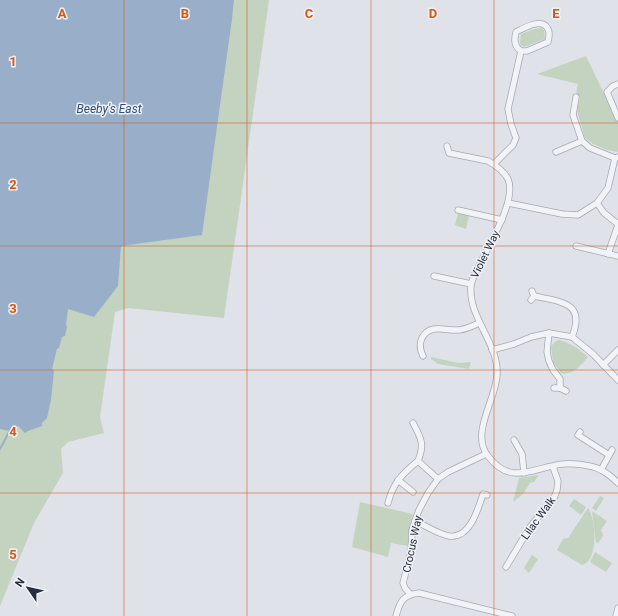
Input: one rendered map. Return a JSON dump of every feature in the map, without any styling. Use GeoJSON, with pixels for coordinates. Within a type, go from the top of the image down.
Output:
{"type":"FeatureCollection","features":[{"type":"Feature","properties":{"kind":"street"},"geometry":{"type":"LineString","coordinates":[[542,23],[545,25],[548,30],[548,42],[527,51],[521,51],[517,47],[514,40],[516,32],[542,23]]}},
{"type":"Feature","properties":{"kind":"street"},"geometry":{"type":"LineString","coordinates":[[447,146],[449,153],[488,161],[494,164],[513,145],[516,138],[511,124],[508,108],[521,51]]}},
{"type":"Feature","properties":{"kind":"street"},"geometry":{"type":"LineString","coordinates":[[618,84],[613,86],[607,92],[618,118]]}},
{"type":"Feature","properties":{"kind":"street"},"geometry":{"type":"LineString","coordinates":[[508,203],[562,214],[578,215],[597,204],[608,188],[616,158],[590,148],[582,141],[573,115],[576,97]]}},
{"type":"Feature","properties":{"kind":"street"},"geometry":{"type":"LineString","coordinates":[[556,152],[582,141]]}},
{"type":"Feature","properties":{"kind":"street","name":"Violet Way"},"geometry":{"type":"LineString","coordinates":[[486,454],[483,447],[482,430],[497,376],[497,367],[492,350],[474,308],[471,284],[502,220],[508,203],[510,186],[505,174],[494,164]]}},
{"type":"Feature","properties":{"kind":"street"},"geometry":{"type":"LineString","coordinates":[[597,204],[604,213],[618,225],[608,254]]}},
{"type":"Feature","properties":{"kind":"street"},"geometry":{"type":"LineString","coordinates":[[458,210],[502,220]]}},
{"type":"Feature","properties":{"kind":"street"},"geometry":{"type":"LineString","coordinates":[[576,246],[618,256]]}},
{"type":"Feature","properties":{"kind":"street"},"geometry":{"type":"LineString","coordinates":[[434,276],[471,284]]}},
{"type":"Feature","properties":{"kind":"street"},"geometry":{"type":"LineString","coordinates":[[533,296],[563,302],[570,306],[576,316],[577,321],[572,337]]}},
{"type":"Feature","properties":{"kind":"street"},"geometry":{"type":"LineString","coordinates":[[423,356],[421,351],[421,340],[430,330],[441,328],[458,330],[480,323]]}},
{"type":"Feature","properties":{"kind":"street"},"geometry":{"type":"LineString","coordinates":[[548,333],[547,352],[549,361],[553,370],[560,379],[563,390],[554,388]]}},
{"type":"Feature","properties":{"kind":"street"},"geometry":{"type":"LineString","coordinates":[[492,350],[548,333],[572,337],[590,351],[618,380]]}},
{"type":"Feature","properties":{"kind":"street"},"geometry":{"type":"LineString","coordinates":[[603,365],[618,350]]}},
{"type":"Feature","properties":{"kind":"street"},"geometry":{"type":"LineString","coordinates":[[388,503],[392,490],[398,480],[408,468],[418,461],[422,451],[421,437],[413,423]]}},
{"type":"Feature","properties":{"kind":"street"},"geometry":{"type":"LineString","coordinates":[[580,432],[578,435],[610,452],[601,470]]}},
{"type":"Feature","properties":{"kind":"street"},"geometry":{"type":"LineString","coordinates":[[516,441],[522,454],[524,473]]}},
{"type":"Feature","properties":{"kind":"street"},"geometry":{"type":"LineString","coordinates":[[486,454],[501,469],[510,472],[524,473],[562,464],[576,464],[601,470],[618,483]]}},
{"type":"Feature","properties":{"kind":"street","name":"Crocus Way"},"geometry":{"type":"LineString","coordinates":[[410,594],[403,583],[411,552],[412,530],[419,510],[428,493],[438,479],[448,472],[486,454]]}},
{"type":"Feature","properties":{"kind":"street"},"geometry":{"type":"LineString","coordinates":[[418,461],[438,479]]}},
{"type":"Feature","properties":{"kind":"street","name":"Lilac Walk"},"geometry":{"type":"LineString","coordinates":[[506,567],[530,527],[554,498],[558,481],[553,467]]}},
{"type":"Feature","properties":{"kind":"street"},"geometry":{"type":"LineString","coordinates":[[398,480],[413,492]]}},
{"type":"Feature","properties":{"kind":"street"},"geometry":{"type":"LineString","coordinates":[[415,520],[444,534],[453,536],[460,534],[465,530],[474,517],[483,494]]}},
{"type":"Feature","properties":{"kind":"street"},"geometry":{"type":"LineString","coordinates":[[396,616],[398,605],[404,598],[410,594],[419,593],[512,616]]}},
{"type":"Feature","properties":{"kind":"street"},"geometry":{"type":"LineString","coordinates":[[616,616],[618,608]]}},
{"type":"Feature","properties":{"kind":"green space","name":"Beeby's East"},"geometry":{"type":"Polygon","coordinates":[[[0,0],[269,0],[224,318],[128,308],[115,312],[100,417],[104,433],[68,442],[61,449],[63,473],[34,523],[0,606],[0,0]]]}},
{"type":"Feature","properties":{"kind":"green space"},"geometry":{"type":"Polygon","coordinates":[[[541,28],[544,30],[545,39],[524,47],[520,44],[521,34],[541,28]]]}},
{"type":"Feature","properties":{"kind":"green space"},"geometry":{"type":"Polygon","coordinates":[[[586,56],[618,123],[618,152],[607,150],[593,144],[585,138],[577,111],[580,97],[576,95],[578,84],[537,74],[586,56]]]}},
{"type":"Feature","properties":{"kind":"green space"},"geometry":{"type":"Polygon","coordinates":[[[458,213],[469,216],[466,229],[455,225],[458,213]]]}},
{"type":"Feature","properties":{"kind":"green space"},"geometry":{"type":"Polygon","coordinates":[[[558,340],[574,346],[588,357],[576,369],[569,373],[561,373],[553,362],[551,346],[558,340]]]}},
{"type":"Feature","properties":{"kind":"green space"},"geometry":{"type":"Polygon","coordinates":[[[431,357],[458,363],[471,362],[469,369],[438,364],[431,359],[431,357]]]}},
{"type":"Feature","properties":{"kind":"green space"},"geometry":{"type":"Polygon","coordinates":[[[539,475],[534,482],[530,483],[523,494],[513,502],[519,478],[539,475]]]}},
{"type":"Feature","properties":{"kind":"green space"},"geometry":{"type":"Polygon","coordinates":[[[600,496],[604,498],[596,511],[592,508],[600,496]]]}},
{"type":"Feature","properties":{"kind":"green space"},"geometry":{"type":"Polygon","coordinates":[[[574,499],[586,507],[581,515],[569,506],[574,499]]]}},
{"type":"Feature","properties":{"kind":"green space"},"geometry":{"type":"Polygon","coordinates":[[[360,502],[413,514],[410,524],[408,546],[391,543],[388,557],[352,547],[360,502]]]}},
{"type":"Feature","properties":{"kind":"green space"},"geometry":{"type":"Polygon","coordinates":[[[588,508],[593,521],[594,539],[591,556],[587,562],[582,565],[557,550],[563,539],[568,538],[588,508]]]}},
{"type":"Feature","properties":{"kind":"green space"},"geometry":{"type":"Polygon","coordinates":[[[592,511],[607,521],[601,530],[603,536],[599,542],[596,543],[592,511]]]}},
{"type":"Feature","properties":{"kind":"green space"},"geometry":{"type":"Polygon","coordinates":[[[595,552],[612,563],[606,572],[590,562],[595,552]]]}},
{"type":"Feature","properties":{"kind":"green space"},"geometry":{"type":"Polygon","coordinates":[[[532,555],[538,559],[529,573],[524,568],[532,555]]]}},
{"type":"Feature","properties":{"kind":"water","name":"Beeby's East"},"geometry":{"type":"Polygon","coordinates":[[[0,0],[234,0],[202,235],[121,246],[118,286],[94,317],[68,309],[65,336],[62,337],[59,348],[57,349],[52,369],[54,371],[51,400],[47,418],[42,423],[42,426],[25,433],[18,426],[10,430],[0,429],[0,0]]]}},
{"type":"Feature","properties":{"kind":"waterway"},"geometry":{"type":"LineString","coordinates":[[0,449],[10,430]]}}]}
